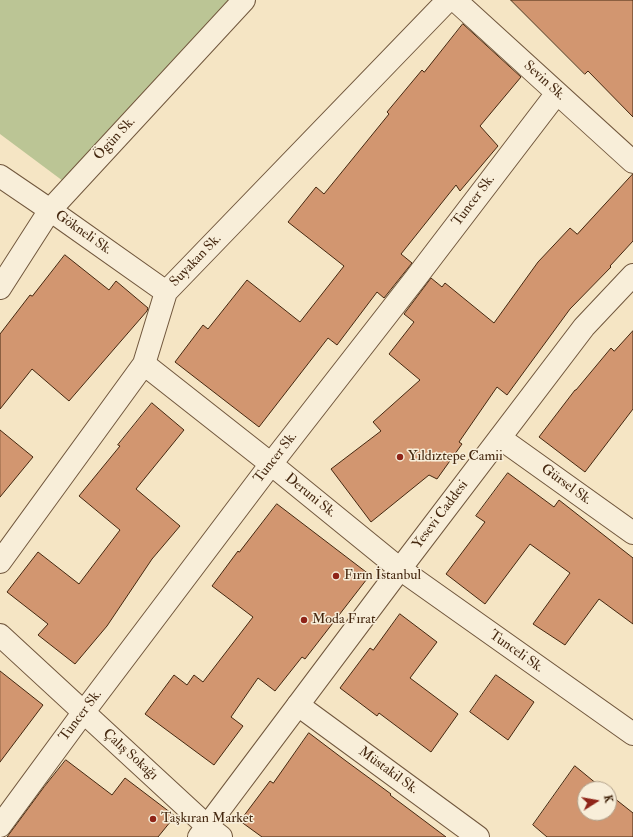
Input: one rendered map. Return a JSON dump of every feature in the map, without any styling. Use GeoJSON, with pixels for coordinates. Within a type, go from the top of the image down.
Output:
{"type":"FeatureCollection","features":[{"type":"Feature","properties":{"kind":"street","name":"Ögün Sk."},"geometry":{"type":"LineString","coordinates":[[0,288],[50,210],[244,0]]}},
{"type":"Feature","properties":{"kind":"street","name":"Suyakan Sk."},"geometry":{"type":"LineString","coordinates":[[0,562],[144,364],[166,292],[448,0]]}},
{"type":"Feature","properties":{"kind":"street","name":"Sevin Sk."},"geometry":{"type":"LineString","coordinates":[[455,0],[633,162]]}},
{"type":"Feature","properties":{"kind":"street","name":"Tuncer Sk."},"geometry":{"type":"LineString","coordinates":[[0,826],[83,713],[271,464],[415,279],[557,92]]}},
{"type":"Feature","properties":{"kind":"street","name":"Gökneli Sk."},"geometry":{"type":"LineString","coordinates":[[0,176],[166,292]]}},
{"type":"Feature","properties":{"kind":"street","name":"Yesevi Caddesi"},"geometry":{"type":"LineString","coordinates":[[209,833],[298,705],[584,327],[633,276]]}},
{"type":"Feature","properties":{"kind":"street","name":"Deruni Sk."},"geometry":{"type":"LineString","coordinates":[[144,364],[271,464],[400,569]]}},
{"type":"Feature","properties":{"kind":"street","name":"Gürsel Sk."},"geometry":{"type":"LineString","coordinates":[[500,438],[633,533]]}},
{"type":"Feature","properties":{"kind":"street","name":"Tunceli Sk."},"geometry":{"type":"LineString","coordinates":[[400,569],[633,734]]}},
{"type":"Feature","properties":{"kind":"street","name":"Çalış Sokağı"},"geometry":{"type":"LineString","coordinates":[[0,635],[209,833]]}},
{"type":"Feature","properties":{"kind":"street","name":"Müstakil Sk."},"geometry":{"type":"LineString","coordinates":[[298,705],[478,837]]}},
{"type":"Feature","properties":{"kind":"green space"},"geometry":{"type":"Polygon","coordinates":[[[0,0],[232,0],[63,181],[0,134],[0,0]]]}},
{"type":"Feature","properties":{"kind":"building"},"geometry":{"type":"Polygon","coordinates":[[[511,0],[633,0],[633,117],[588,71],[585,74],[511,0]]]}},
{"type":"Feature","properties":{"kind":"building"},"geometry":{"type":"Polygon","coordinates":[[[463,24],[521,77],[480,126],[498,146],[460,191],[456,185],[401,254],[412,263],[384,298],[377,292],[337,345],[328,338],[259,427],[175,362],[203,325],[208,329],[247,280],[300,322],[344,266],[288,222],[316,187],[324,194],[389,114],[387,112],[422,70],[424,72],[463,24]]]}},
{"type":"Feature","properties":{"kind":"building"},"geometry":{"type":"Polygon","coordinates":[[[633,174],[633,241],[610,266],[611,267],[570,309],[507,395],[497,387],[459,442],[462,444],[437,479],[429,475],[371,522],[331,469],[381,431],[373,422],[420,380],[389,354],[414,322],[404,314],[431,278],[442,287],[445,283],[494,323],[538,262],[570,228],[577,234],[633,174]]]}},
{"type":"Feature","properties":{"kind":"building"},"geometry":{"type":"Polygon","coordinates":[[[65,255],[109,290],[116,281],[148,308],[147,311],[69,401],[32,369],[0,409],[0,334],[30,295],[32,296],[65,255]]]}},
{"type":"Feature","properties":{"kind":"building"},"geometry":{"type":"Polygon","coordinates":[[[633,331],[633,409],[585,472],[539,437],[575,390],[611,348],[614,351],[633,331]]]}},
{"type":"Feature","properties":{"kind":"building"},"geometry":{"type":"Polygon","coordinates":[[[152,403],[184,430],[136,489],[180,526],[152,559],[107,626],[75,664],[38,635],[48,624],[7,592],[38,552],[79,584],[120,530],[79,496],[120,446],[118,445],[152,403]]]}},
{"type":"Feature","properties":{"kind":"building"},"geometry":{"type":"Polygon","coordinates":[[[0,430],[33,457],[0,497],[0,430]]]}},
{"type":"Feature","properties":{"kind":"building"},"geometry":{"type":"Polygon","coordinates":[[[508,473],[554,507],[559,500],[633,558],[633,624],[599,599],[565,645],[533,624],[570,573],[530,544],[485,604],[446,574],[485,522],[476,516],[508,473]]]}},
{"type":"Feature","properties":{"kind":"building"},"geometry":{"type":"Polygon","coordinates":[[[277,504],[370,575],[305,659],[302,657],[275,691],[258,678],[231,717],[243,726],[214,765],[145,714],[174,675],[187,685],[194,675],[203,682],[253,617],[212,586],[238,551],[239,552],[277,504]]]}},
{"type":"Feature","properties":{"kind":"building"},"geometry":{"type":"Polygon","coordinates":[[[400,614],[437,642],[410,678],[458,714],[431,752],[379,713],[377,716],[340,688],[370,648],[373,650],[400,614]]]}},
{"type":"Feature","properties":{"kind":"building"},"geometry":{"type":"Polygon","coordinates":[[[0,671],[43,705],[0,762],[0,671]]]}},
{"type":"Feature","properties":{"kind":"building"},"geometry":{"type":"Polygon","coordinates":[[[496,675],[534,702],[508,740],[470,712],[496,675]]]}},
{"type":"Feature","properties":{"kind":"building"},"geometry":{"type":"Polygon","coordinates":[[[309,733],[446,837],[262,837],[240,821],[270,781],[273,783],[309,733]]]}},
{"type":"Feature","properties":{"kind":"building"},"geometry":{"type":"Polygon","coordinates":[[[66,760],[112,795],[125,778],[175,816],[158,837],[7,837],[66,760]]]}},
{"type":"Feature","properties":{"kind":"building"},"geometry":{"type":"Polygon","coordinates":[[[575,766],[593,781],[577,781],[577,821],[617,821],[617,800],[633,813],[633,837],[547,837],[533,825],[575,766]]]}},
{"type":"Feature","properties":{"kind":"place","name":"Yıldıztepe Camii"},"geometry":{"type":"Point","coordinates":[400,457]}},
{"type":"Feature","properties":{"kind":"place","name":"Fırın İstanbul"},"geometry":{"type":"Point","coordinates":[336,576]}},
{"type":"Feature","properties":{"kind":"place","name":"Moda Fırat"},"geometry":{"type":"Point","coordinates":[304,620]}},
{"type":"Feature","properties":{"kind":"place","name":"Taşkıran Market"},"geometry":{"type":"Point","coordinates":[153,819]}}]}
